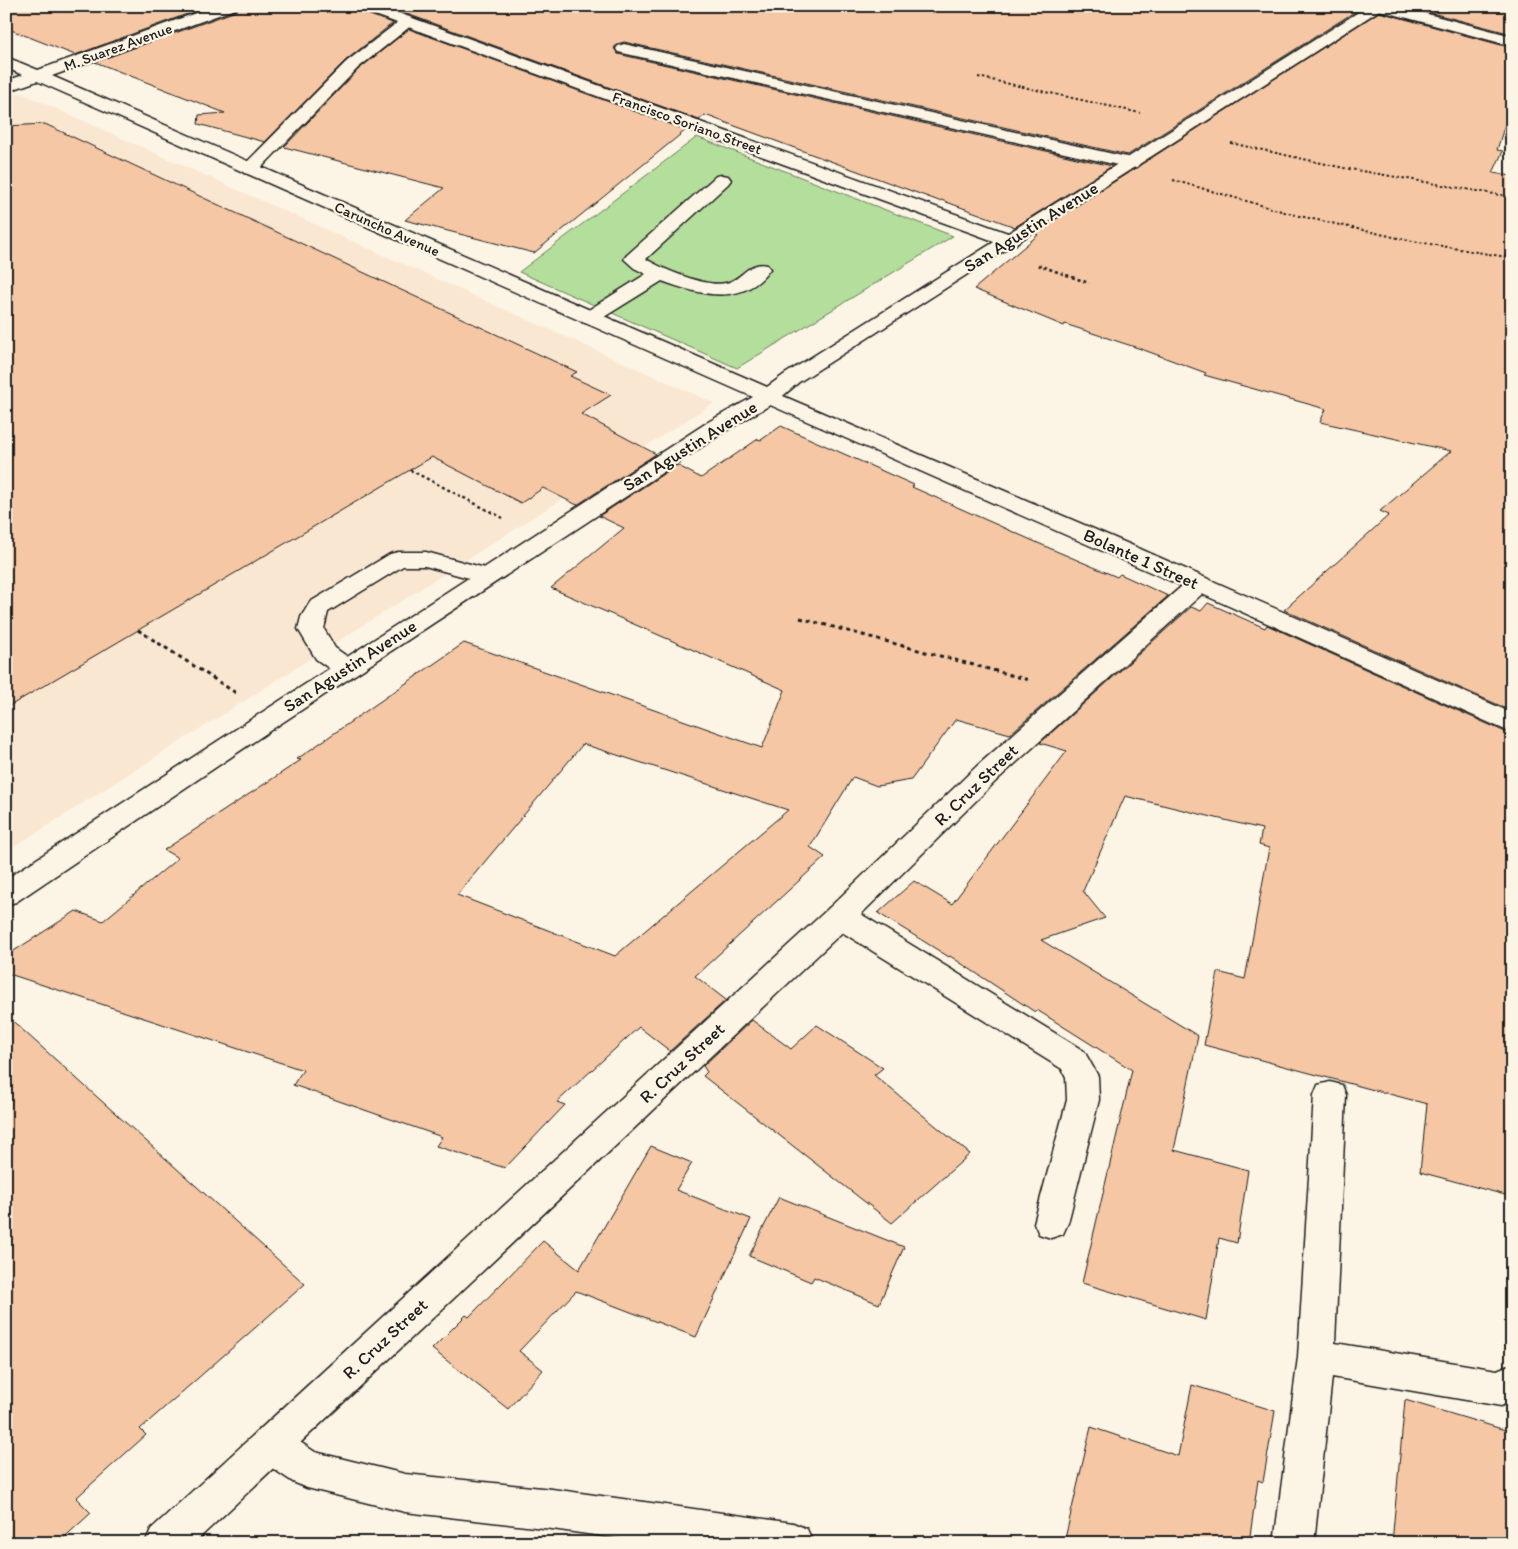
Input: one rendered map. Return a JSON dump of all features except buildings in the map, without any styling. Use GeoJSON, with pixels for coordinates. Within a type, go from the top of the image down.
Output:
{"type":"FeatureCollection","features":[{"type":"Feature","properties":{"kind":"street","name":"M. Suarez Avenue"},"geometry":{"type":"LineString","coordinates":[[6,87],[230,6]]}},
{"type":"Feature","properties":{"kind":"street","name":"Francisco Soriano Street"},"geometry":{"type":"LineString","coordinates":[[364,6],[1002,245]]}},
{"type":"Feature","properties":{"kind":"street"},"geometry":{"type":"LineString","coordinates":[[1379,6],[1512,41]]}},
{"type":"Feature","properties":{"kind":"street","name":"San Agustin Avenue"},"geometry":{"type":"LineString","coordinates":[[6,894],[273,716],[716,427],[769,396],[792,378],[1379,6]]}},
{"type":"Feature","properties":{"kind":"street"},"geometry":{"type":"LineString","coordinates":[[250,169],[352,65],[407,22]]}},
{"type":"Feature","properties":{"kind":"street"},"geometry":{"type":"LineString","coordinates":[[624,49],[1129,165]]}},
{"type":"Feature","properties":{"kind":"street","name":"Caruncho Avenue"},"geometry":{"type":"LineString","coordinates":[[6,62],[769,396]]}},
{"type":"Feature","properties":{"kind":"street"},"geometry":{"type":"LineString","coordinates":[[722,180],[634,259],[637,263],[659,274],[719,290],[735,287],[760,269]]}},
{"type":"Feature","properties":{"kind":"street"},"geometry":{"type":"LineString","coordinates":[[589,318],[659,274]]}},
{"type":"Feature","properties":{"kind":"street","name":"Bolante 1 Street"},"geometry":{"type":"LineString","coordinates":[[769,396],[1199,584],[1512,724]]}},
{"type":"Feature","properties":{"kind":"street"},"geometry":{"type":"LineString","coordinates":[[346,668],[325,653],[311,629],[313,617],[319,607],[398,559],[426,559],[487,576]]}},
{"type":"Feature","properties":{"kind":"street","name":"R. Cruz Street"},"geometry":{"type":"LineString","coordinates":[[165,1543],[840,916],[987,774],[1075,693],[1199,584]]}},
{"type":"Feature","properties":{"kind":"street"},"geometry":{"type":"LineString","coordinates":[[840,916],[1073,1060],[1082,1076],[1083,1100],[1052,1223]]}},
{"type":"Feature","properties":{"kind":"street"},"geometry":{"type":"LineString","coordinates":[[1294,1543],[1316,1357],[1330,1095]]}},
{"type":"Feature","properties":{"kind":"street"},"geometry":{"type":"LineString","coordinates":[[1316,1357],[1501,1388],[1512,1381]]}},
{"type":"Feature","properties":{"kind":"street"},"geometry":{"type":"LineString","coordinates":[[271,1445],[308,1468],[404,1493],[552,1509],[793,1543]]}},
{"type":"Feature","properties":{"kind":"path"},"geometry":{"type":"LineString","coordinates":[[978,77],[1143,114]]}},
{"type":"Feature","properties":{"kind":"path"},"geometry":{"type":"LineString","coordinates":[[1182,132],[1344,168],[1512,197]]}},
{"type":"Feature","properties":{"kind":"path"},"geometry":{"type":"LineString","coordinates":[[1129,165],[1295,216],[1407,240],[1512,258]]}},
{"type":"Feature","properties":{"kind":"path"},"geometry":{"type":"LineString","coordinates":[[1002,245],[1088,283]]}},
{"type":"Feature","properties":{"kind":"path"},"geometry":{"type":"LineString","coordinates":[[410,470],[544,539]]}},
{"type":"Feature","properties":{"kind":"path"},"geometry":{"type":"LineString","coordinates":[[800,618],[1075,693]]}},
{"type":"Feature","properties":{"kind":"path"},"geometry":{"type":"LineString","coordinates":[[138,630],[273,716]]}},
{"type":"Feature","properties":{"kind":"shaded area"},"geometry":{"type":"Polygon","coordinates":[[[19,92],[714,403],[6,852],[6,97],[19,92]]]}},
{"type":"Feature","properties":{"kind":"green space"},"geometry":{"type":"Polygon","coordinates":[[[697,137],[953,236],[737,368],[519,272],[697,137]]]}}]}
